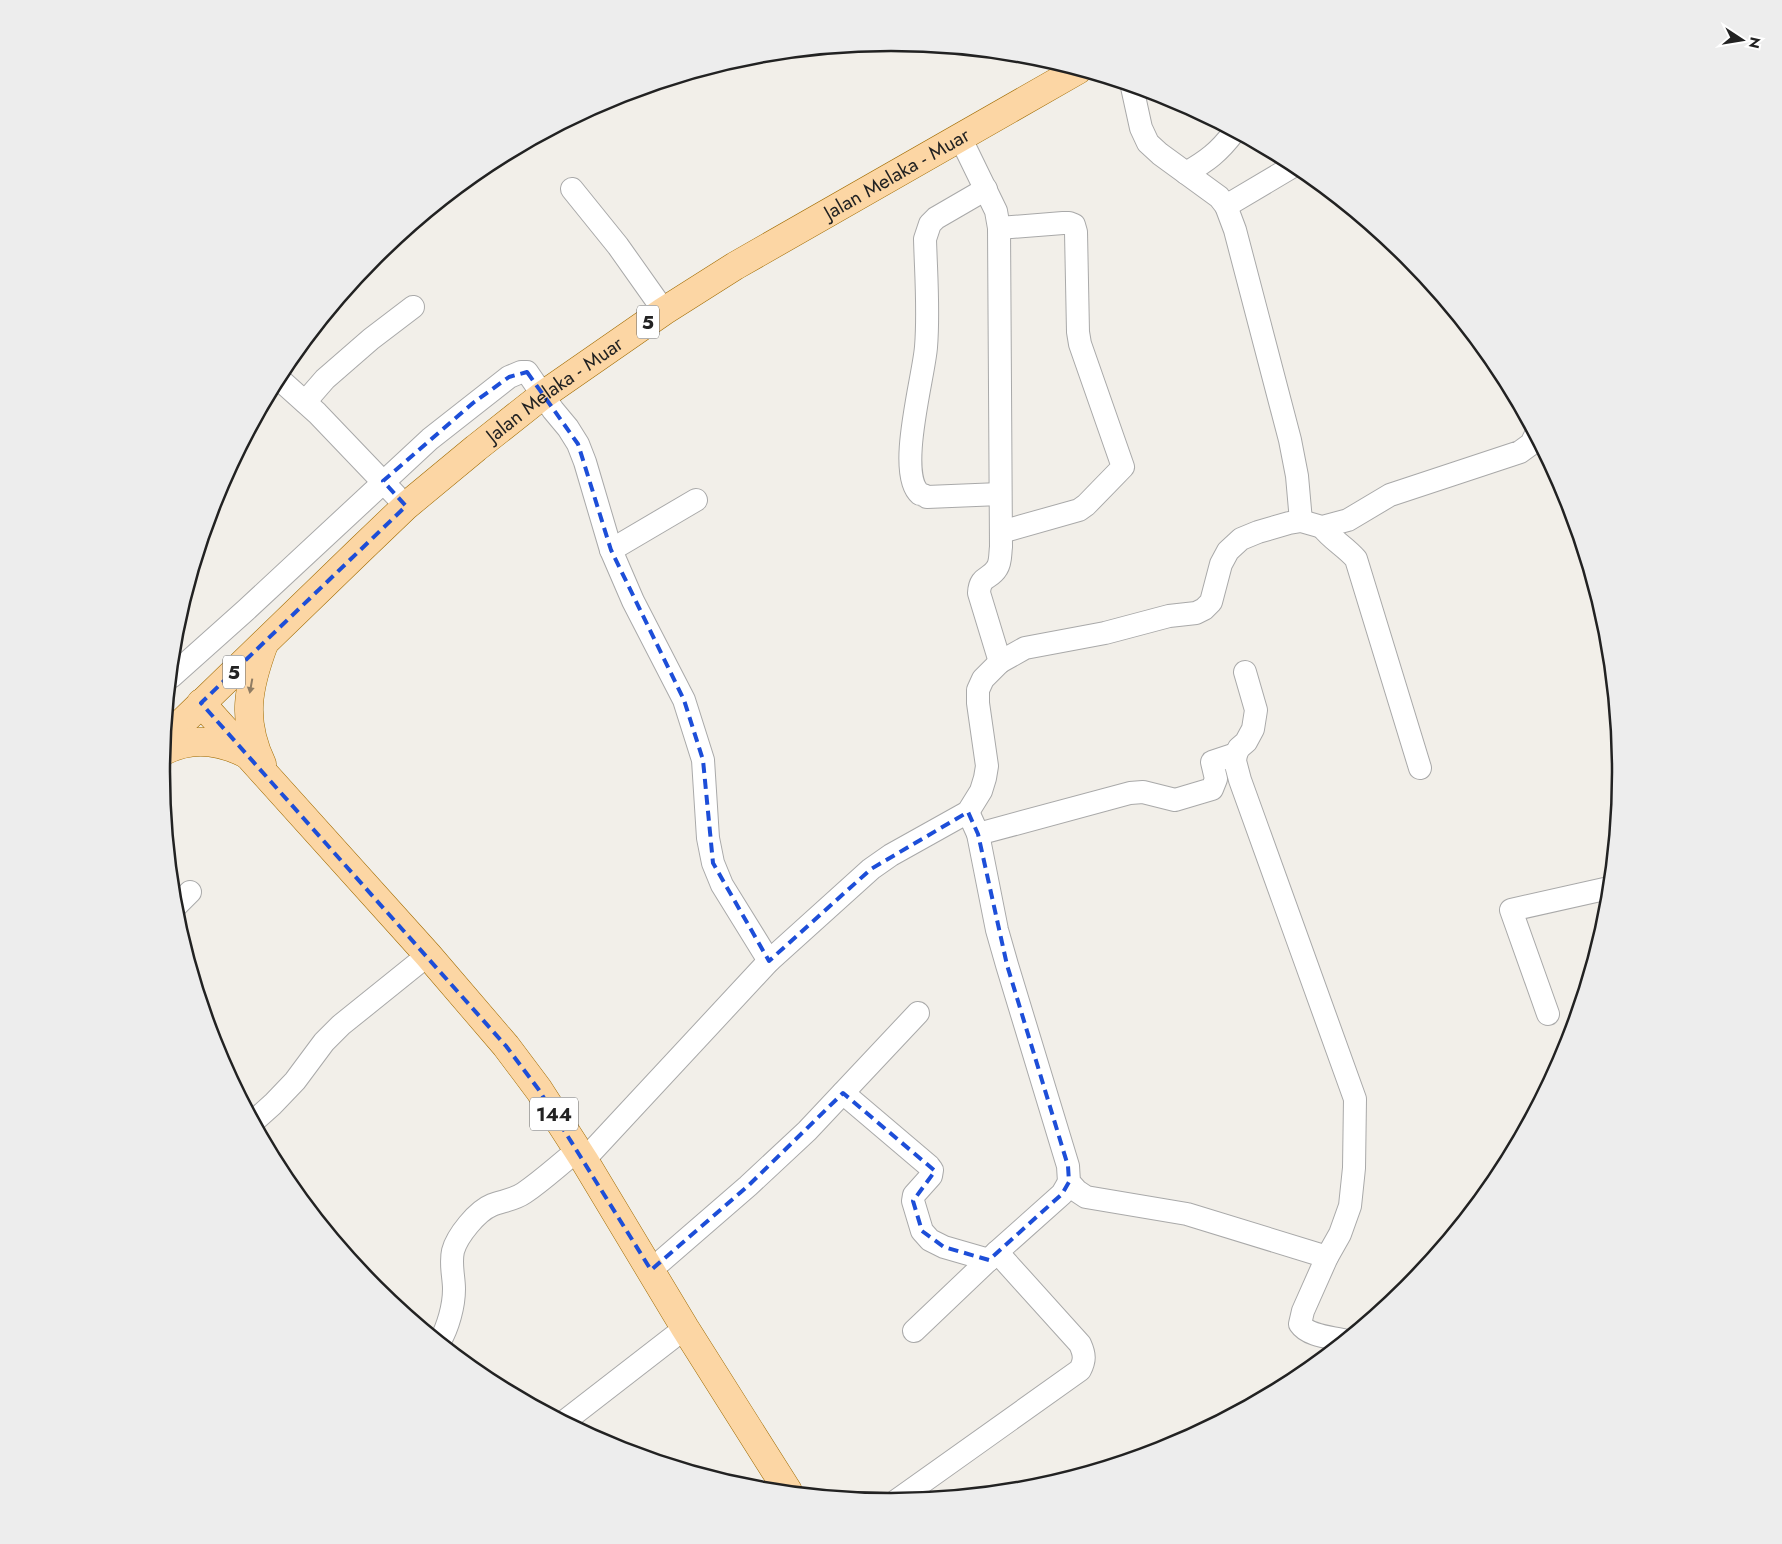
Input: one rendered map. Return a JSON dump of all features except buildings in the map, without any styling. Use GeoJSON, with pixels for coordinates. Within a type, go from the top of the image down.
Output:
{"type":"FeatureCollection","features":[{"type":"Feature","properties":{"kind":"main road","name":"Jalan Melaka - Muar"},"geometry":{"type":"LineString","coordinates":[[172,732],[406,506],[543,396],[664,311],[735,266],[1071,74]]}},
{"type":"Feature","properties":{"kind":"main road"},"geometry":{"type":"LineString","coordinates":[[260,767],[253,745],[248,705],[251,683],[266,640]]}},
{"type":"Feature","properties":{"kind":"main road","name":"144"},"geometry":{"type":"LineString","coordinates":[[201,703],[428,955],[539,1090],[784,1485]]}},
{"type":"Feature","properties":{"kind":"main road"},"geometry":{"type":"LineString","coordinates":[[171,747],[188,742],[207,741],[225,745],[260,767]]}},
{"type":"Feature","properties":{"kind":"street"},"geometry":{"type":"LineString","coordinates":[[1133,94],[1141,128],[1148,143],[1219,197],[1226,206],[1236,230],[1290,440],[1297,476],[1312,524],[1349,551],[1356,559],[1420,768]]}},
{"type":"Feature","properties":{"kind":"street"},"geometry":{"type":"LineString","coordinates":[[960,137],[996,211],[999,228],[1000,563],[996,570],[985,577],[979,584],[979,594],[1000,662]]}},
{"type":"Feature","properties":{"kind":"street"},"geometry":{"type":"LineString","coordinates":[[1186,173],[1208,160],[1222,148],[1230,137]]}},
{"type":"Feature","properties":{"kind":"street"},"geometry":{"type":"LineString","coordinates":[[1226,206],[1286,170]]}},
{"type":"Feature","properties":{"kind":"street"},"geometry":{"type":"LineString","coordinates":[[572,189],[618,246],[664,311]]}},
{"type":"Feature","properties":{"kind":"street"},"geometry":{"type":"LineString","coordinates":[[986,189],[936,218],[927,231],[925,239],[926,348],[912,430],[910,463],[915,487],[920,494],[927,496],[1000,494]]}},
{"type":"Feature","properties":{"kind":"street"},"geometry":{"type":"LineString","coordinates":[[999,228],[1063,223],[1074,225],[1076,232],[1078,332],[1080,344],[1122,468],[1079,510],[1001,532]]}},
{"type":"Feature","properties":{"kind":"street"},"geometry":{"type":"LineString","coordinates":[[305,402],[325,379],[371,339],[413,307]]}},
{"type":"Feature","properties":{"kind":"street"},"geometry":{"type":"LineString","coordinates":[[177,673],[430,439],[509,378],[521,372],[527,372],[568,428],[585,462],[611,550],[633,601],[684,700],[703,760],[708,838],[713,863],[722,885],[769,961]]}},
{"type":"Feature","properties":{"kind":"street"},"geometry":{"type":"LineString","coordinates":[[285,384],[305,402],[406,506]]}},
{"type":"Feature","properties":{"kind":"street"},"geometry":{"type":"LineString","coordinates":[[443,1336],[452,1304],[454,1289],[453,1252],[474,1218],[487,1207],[521,1195],[581,1155],[769,961],[871,869],[891,855],[968,812],[981,792],[986,778],[987,766],[978,703],[978,690],[983,679],[1000,662],[1025,648],[1105,632],[1169,616],[1196,613],[1204,609],[1211,602],[1216,579],[1228,551],[1241,539],[1289,523],[1312,524],[1348,520],[1390,495],[1520,452],[1531,442]]}},
{"type":"Feature","properties":{"kind":"street"},"geometry":{"type":"LineString","coordinates":[[611,550],[696,500]]}},
{"type":"Feature","properties":{"kind":"street"},"geometry":{"type":"LineString","coordinates":[[1245,672],[1256,710],[1253,728],[1246,742],[1239,748],[1235,761],[1240,780],[1355,1099],[1354,1168],[1350,1206],[1340,1234],[1327,1256],[1303,1311],[1300,1324],[1306,1330],[1315,1334],[1336,1339]]}},
{"type":"Feature","properties":{"kind":"street"},"geometry":{"type":"LineString","coordinates":[[978,834],[1130,793],[1143,792],[1175,800],[1212,789],[1216,779],[1212,762],[1236,754]]}},
{"type":"Feature","properties":{"kind":"street"},"geometry":{"type":"LineString","coordinates":[[914,1331],[1062,1194],[1069,1182],[1068,1166],[997,930],[978,834],[968,812]]}},
{"type":"Feature","properties":{"kind":"street"},"geometry":{"type":"LineString","coordinates":[[1548,1014],[1511,910],[1602,890]]}},
{"type":"Feature","properties":{"kind":"street"},"geometry":{"type":"LineString","coordinates":[[259,1116],[295,1081],[324,1042],[341,1025],[428,955]]}},
{"type":"Feature","properties":{"kind":"street"},"geometry":{"type":"LineString","coordinates":[[651,1270],[748,1186],[806,1131],[918,1013]]}},
{"type":"Feature","properties":{"kind":"street"},"geometry":{"type":"LineString","coordinates":[[843,1093],[932,1170],[931,1176],[914,1195],[913,1201],[922,1231],[930,1240],[944,1247],[993,1256],[1080,1344],[1084,1351],[1085,1361],[1080,1370],[908,1492]]}},
{"type":"Feature","properties":{"kind":"street"},"geometry":{"type":"LineString","coordinates":[[1069,1182],[1086,1197],[1187,1214],[1327,1256]]}},
{"type":"Feature","properties":{"kind":"street"},"geometry":{"type":"LineString","coordinates":[[570,1417],[685,1328]]}},
{"type":"Feature","properties":{"kind":"highlighted area"},"geometry":{"type":"Polygon","coordinates":[[[527,372],[578,444],[611,550],[684,700],[703,760],[713,863],[769,961],[871,869],[968,812],[978,834],[1007,965],[1068,1166],[1069,1182],[1062,1194],[989,1260],[944,1247],[922,1231],[913,1201],[935,1171],[843,1093],[748,1186],[651,1270],[539,1090],[506,1046],[201,703],[406,506],[383,481],[473,403],[509,377],[527,372]]]}}]}
